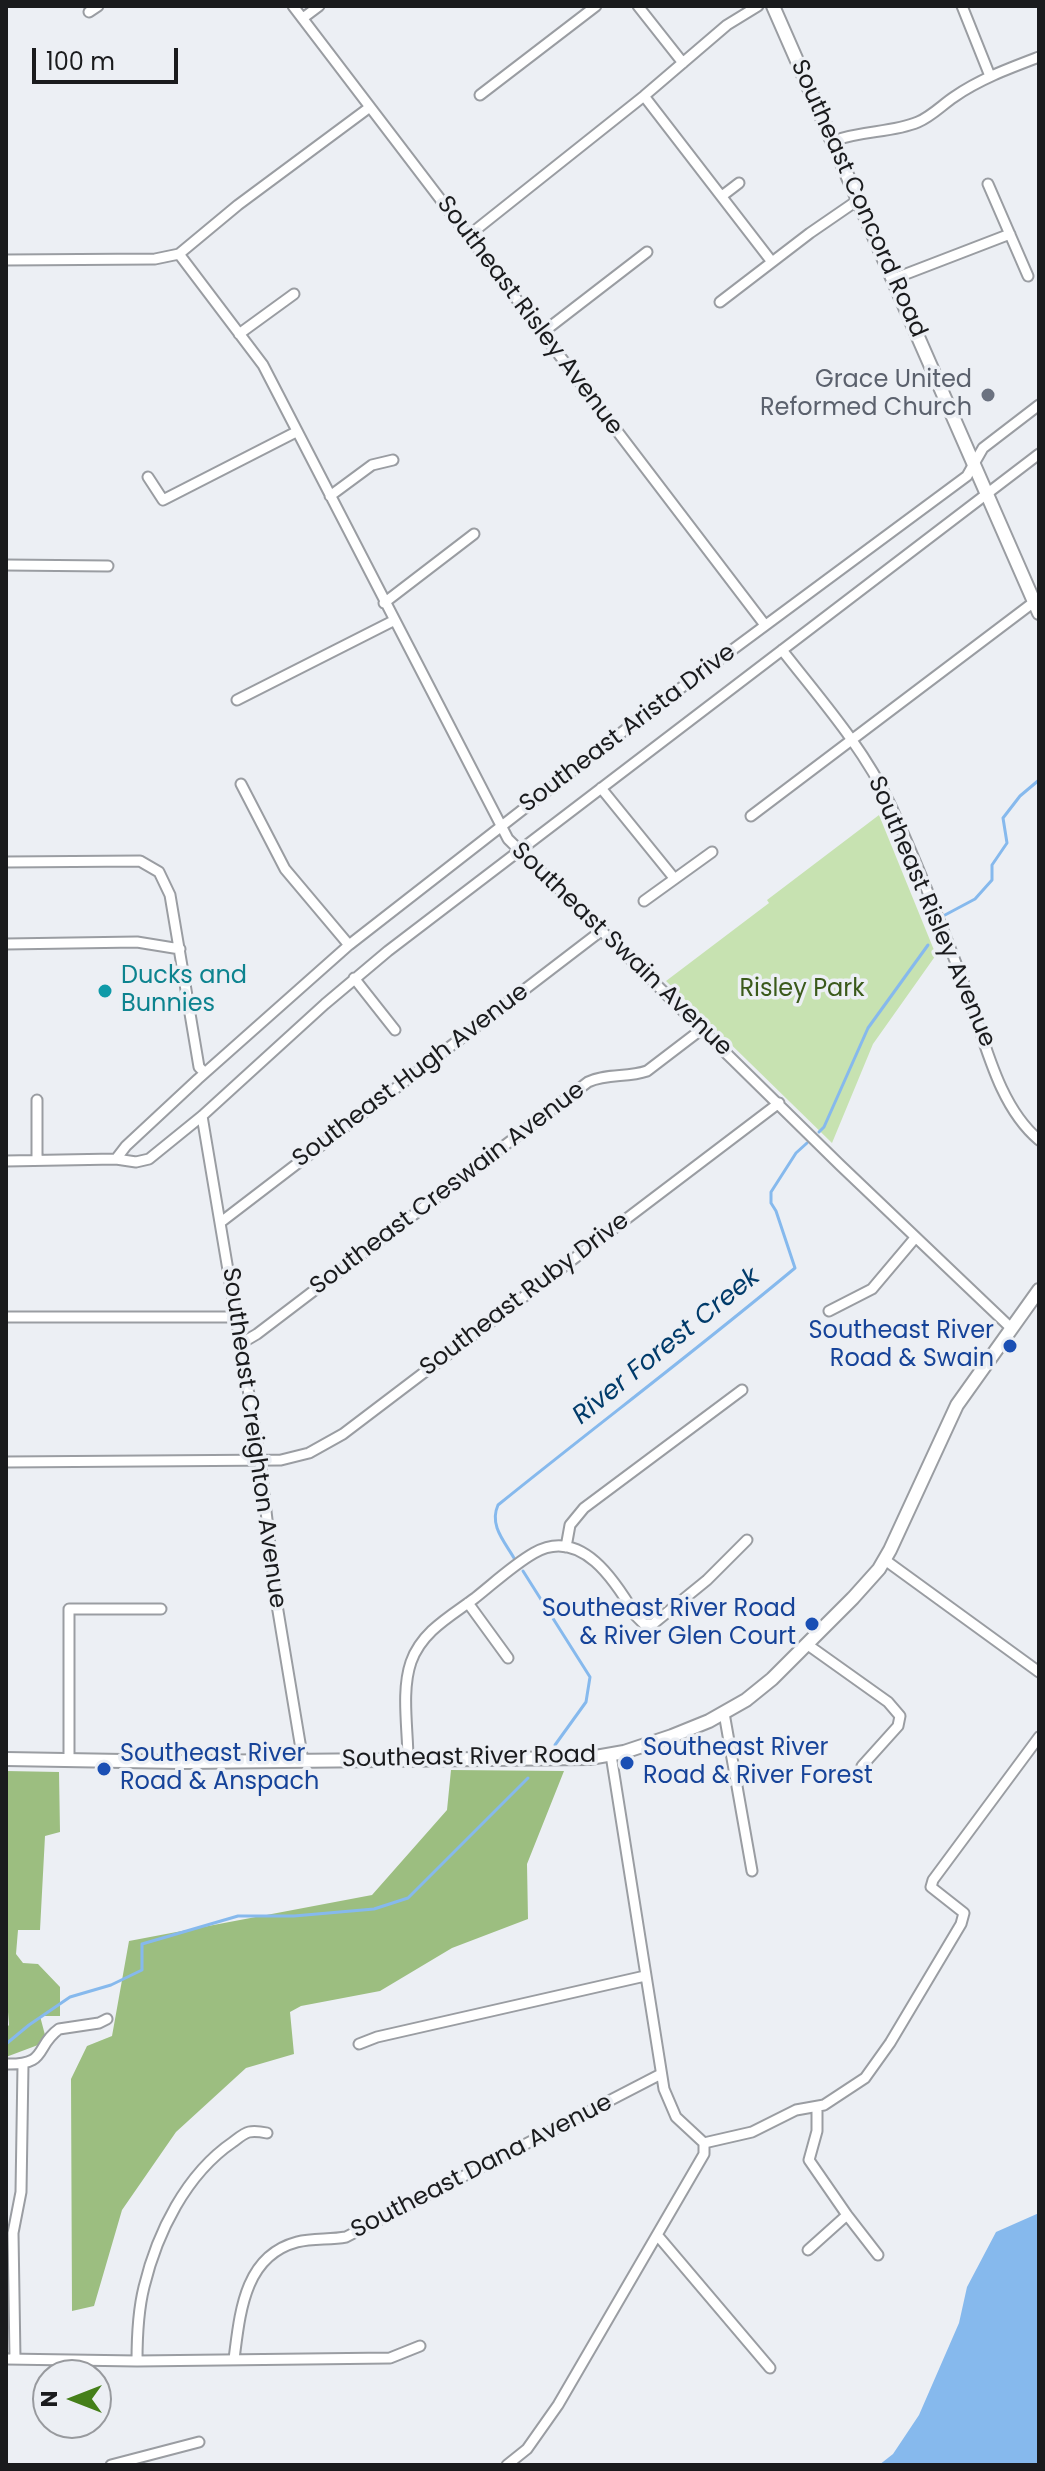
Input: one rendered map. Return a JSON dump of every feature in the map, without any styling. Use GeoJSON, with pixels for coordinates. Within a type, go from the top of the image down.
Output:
{"type":"FeatureCollection","features":[{"type":"Feature","properties":{"kind":"street","name":"Southeast Risley Avenue"},"geometry":{"type":"LineString","coordinates":[[293,6],[765,625]]}},
{"type":"Feature","properties":{"kind":"street"},"geometry":{"type":"LineString","coordinates":[[303,18],[319,6]]}},
{"type":"Feature","properties":{"kind":"street"},"geometry":{"type":"LineString","coordinates":[[480,95],[596,6]]}},
{"type":"Feature","properties":{"kind":"street"},"geometry":{"type":"LineString","coordinates":[[638,6],[683,63]]}},
{"type":"Feature","properties":{"kind":"street"},"geometry":{"type":"LineString","coordinates":[[468,236],[644,96],[727,25],[758,6]]}},
{"type":"Feature","properties":{"kind":"street","name":"Southeast Concord Road"},"geometry":{"type":"LineString","coordinates":[[773,6],[1037,608]]}},
{"type":"Feature","properties":{"kind":"street"},"geometry":{"type":"LineString","coordinates":[[962,6],[990,76]]}},
{"type":"Feature","properties":{"kind":"street"},"geometry":{"type":"LineString","coordinates":[[833,141],[860,132],[897,128],[920,121],[990,76],[1039,57]]}},
{"type":"Feature","properties":{"kind":"street"},"geometry":{"type":"LineString","coordinates":[[644,96],[772,262]]}},
{"type":"Feature","properties":{"kind":"street"},"geometry":{"type":"LineString","coordinates":[[6,260],[155,259],[179,254],[238,205],[370,107]]}},
{"type":"Feature","properties":{"kind":"street"},"geometry":{"type":"LineString","coordinates":[[722,196],[739,183]]}},
{"type":"Feature","properties":{"kind":"street"},"geometry":{"type":"LineString","coordinates":[[988,184],[1028,276]]}},
{"type":"Feature","properties":{"kind":"street"},"geometry":{"type":"LineString","coordinates":[[720,302],[858,200]]}},
{"type":"Feature","properties":{"kind":"street"},"geometry":{"type":"LineString","coordinates":[[893,279],[1010,234]]}},
{"type":"Feature","properties":{"kind":"street"},"geometry":{"type":"LineString","coordinates":[[542,333],[647,252]]}},
{"type":"Feature","properties":{"kind":"street","name":"Southeast Swain Avenue"},"geometry":{"type":"LineString","coordinates":[[179,254],[263,365],[393,621],[517,852],[1011,1328]]}},
{"type":"Feature","properties":{"kind":"street"},"geometry":{"type":"LineString","coordinates":[[239,334],[294,294]]}},
{"type":"Feature","properties":{"kind":"street","name":"Southeast Arista Drive"},"geometry":{"type":"LineString","coordinates":[[116,1159],[204,1072],[349,945],[765,625],[967,476],[983,448],[1039,405]]}},
{"type":"Feature","properties":{"kind":"street"},"geometry":{"type":"LineString","coordinates":[[148,477],[163,500],[296,432]]}},
{"type":"Feature","properties":{"kind":"street","name":"Southeast Arista Drive"},"geometry":{"type":"LineString","coordinates":[[116,1159],[146,1161],[202,1116],[354,978],[1039,454]]}},
{"type":"Feature","properties":{"kind":"street"},"geometry":{"type":"LineString","coordinates":[[330,496],[372,465],[393,460]]}},
{"type":"Feature","properties":{"kind":"street"},"geometry":{"type":"LineString","coordinates":[[384,603],[474,534]]}},
{"type":"Feature","properties":{"kind":"street"},"geometry":{"type":"LineString","coordinates":[[6,565],[108,566]]}},
{"type":"Feature","properties":{"kind":"street"},"geometry":{"type":"LineString","coordinates":[[751,816],[852,739],[1037,608]]}},
{"type":"Feature","properties":{"kind":"street"},"geometry":{"type":"LineString","coordinates":[[237,700],[393,621]]}},
{"type":"Feature","properties":{"kind":"street","name":"Southeast Risley Avenue"},"geometry":{"type":"LineString","coordinates":[[782,650],[852,739],[878,780],[964,983],[1003,1091],[1020,1122],[1039,1140]]}},
{"type":"Feature","properties":{"kind":"street"},"geometry":{"type":"LineString","coordinates":[[241,784],[285,869],[349,945]]}},
{"type":"Feature","properties":{"kind":"street"},"geometry":{"type":"LineString","coordinates":[[601,788],[674,878]]}},
{"type":"Feature","properties":{"kind":"street"},"geometry":{"type":"LineString","coordinates":[[644,901],[712,852]]}},
{"type":"Feature","properties":{"kind":"street"},"geometry":{"type":"LineString","coordinates":[[6,862],[140,861],[154,867],[167,885],[199,1067],[204,1072]]}},
{"type":"Feature","properties":{"kind":"street","name":"Southeast Hugh Avenue"},"geometry":{"type":"LineString","coordinates":[[221,1222],[601,931]]}},
{"type":"Feature","properties":{"kind":"street"},"geometry":{"type":"LineString","coordinates":[[6,944],[137,942],[180,949]]}},
{"type":"Feature","properties":{"kind":"street"},"geometry":{"type":"LineString","coordinates":[[354,978],[395,1030]]}},
{"type":"Feature","properties":{"kind":"street","name":"Southeast Creswain Avenue"},"geometry":{"type":"LineString","coordinates":[[240,1344],[588,1082],[601,1076],[647,1071],[702,1029]]}},
{"type":"Feature","properties":{"kind":"street"},"geometry":{"type":"LineString","coordinates":[[37,1100],[37,1160]]}},
{"type":"Feature","properties":{"kind":"street","name":"Southeast Ruby Drive"},"geometry":{"type":"LineString","coordinates":[[6,1462],[260,1460],[295,1458],[322,1447],[779,1103]]}},
{"type":"Feature","properties":{"kind":"street","name":"Southeast Creighton Avenue"},"geometry":{"type":"LineString","coordinates":[[202,1116],[260,1460],[277,1605],[303,1761]]}},
{"type":"Feature","properties":{"kind":"street"},"geometry":{"type":"LineString","coordinates":[[6,1161],[116,1159]]}},
{"type":"Feature","properties":{"kind":"street"},"geometry":{"type":"LineString","coordinates":[[829,1311],[872,1289],[915,1238]]}},
{"type":"Feature","properties":{"kind":"street","name":"Southeast River Road"},"geometry":{"type":"LineString","coordinates":[[6,1759],[303,1761],[580,1758],[611,1755],[672,1736],[724,1713],[759,1690],[808,1645],[885,1560],[957,1405],[1039,1290]]}},
{"type":"Feature","properties":{"kind":"street"},"geometry":{"type":"LineString","coordinates":[[6,1317],[235,1317]]}},
{"type":"Feature","properties":{"kind":"street"},"geometry":{"type":"LineString","coordinates":[[566,1547],[570,1525],[584,1508],[742,1390]]}},
{"type":"Feature","properties":{"kind":"street"},"geometry":{"type":"LineString","coordinates":[[408,1760],[407,1682],[412,1659],[429,1633],[533,1554],[566,1547],[585,1553],[599,1563],[644,1624],[653,1624],[707,1580],[747,1540]]}},
{"type":"Feature","properties":{"kind":"street"},"geometry":{"type":"LineString","coordinates":[[885,1560],[1039,1672]]}},
{"type":"Feature","properties":{"kind":"street"},"geometry":{"type":"LineString","coordinates":[[468,1603],[508,1658]]}},
{"type":"Feature","properties":{"kind":"street"},"geometry":{"type":"LineString","coordinates":[[69,1760],[69,1609],[161,1609]]}},
{"type":"Feature","properties":{"kind":"street"},"geometry":{"type":"LineString","coordinates":[[808,1645],[888,1702],[900,1716],[898,1726],[862,1766]]}},
{"type":"Feature","properties":{"kind":"street"},"geometry":{"type":"LineString","coordinates":[[724,1713],[752,1871]]}},
{"type":"Feature","properties":{"kind":"street"},"geometry":{"type":"LineString","coordinates":[[704,2143],[752,2132],[796,2110],[817,2108],[865,2078],[890,2043],[961,1924],[964,1913],[937,1894],[931,1887],[933,1880],[1039,1737]]}},
{"type":"Feature","properties":{"kind":"street"},"geometry":{"type":"LineString","coordinates":[[507,2465],[527,2449],[545,2426],[704,2154],[704,2143],[670,2107],[661,2074],[611,1755]]}},
{"type":"Feature","properties":{"kind":"street"},"geometry":{"type":"LineString","coordinates":[[359,2044],[377,2037],[645,1976]]}},
{"type":"Feature","properties":{"kind":"street"},"geometry":{"type":"LineString","coordinates":[[6,2064],[23,2065],[43,2051],[59,2029],[107,2019]]}},
{"type":"Feature","properties":{"kind":"street"},"geometry":{"type":"LineString","coordinates":[[23,2065],[22,2183],[13,2233],[10,2359],[390,2358],[420,2346]]}},
{"type":"Feature","properties":{"kind":"street","name":"Southeast Dana Avenue"},"geometry":{"type":"LineString","coordinates":[[234,2359],[248,2286],[254,2273],[273,2252],[298,2242],[346,2237],[661,2074]]}},
{"type":"Feature","properties":{"kind":"street"},"geometry":{"type":"LineString","coordinates":[[817,2108],[817,2131],[809,2160],[878,2255]]}},
{"type":"Feature","properties":{"kind":"street"},"geometry":{"type":"LineString","coordinates":[[137,2361],[138,2321],[144,2287],[154,2254],[174,2210],[212,2159],[248,2132],[267,2133]]}},
{"type":"Feature","properties":{"kind":"street"},"geometry":{"type":"LineString","coordinates":[[808,2250],[847,2215]]}},
{"type":"Feature","properties":{"kind":"street"},"geometry":{"type":"LineString","coordinates":[[658,2236],[770,2368]]}},
{"type":"Feature","properties":{"kind":"street"},"geometry":{"type":"LineString","coordinates":[[111,2465],[199,2442]]}},
{"type":"Feature","properties":{"kind":"green space","name":"Risley Park"},"geometry":{"type":"Polygon","coordinates":[[[879,815],[936,955],[873,1044],[832,1143],[666,981],[879,815]]]}},
{"type":"Feature","properties":{"kind":"green space"},"geometry":{"type":"Polygon","coordinates":[[[451,1770],[564,1771],[527,1864],[528,1919],[452,1948],[380,1991],[301,2006],[290,2012],[294,2054],[246,2068],[176,2132],[122,2210],[94,2306],[72,2311],[71,2079],[87,2046],[112,2036],[129,1941],[372,1895],[447,1810],[451,1770]]]}},
{"type":"Feature","properties":{"kind":"green space"},"geometry":{"type":"Polygon","coordinates":[[[6,1771],[59,1772],[60,1832],[45,1836],[40,1930],[18,1930],[16,1954],[23,1963],[38,1964],[60,1987],[60,2016],[40,2016],[45,2035],[38,2045],[6,2057],[6,2028],[9,2025],[6,1986],[6,1771]]]}},
{"type":"Feature","properties":{"kind":"water"},"geometry":{"type":"Polygon","coordinates":[[[1039,2213],[1039,2465],[879,2465],[893,2454],[919,2415],[959,2323],[967,2287],[996,2232],[1039,2213]]]}},
{"type":"Feature","properties":{"kind":"waterway","name":"River Forest Creek"},"geometry":{"type":"LineString","coordinates":[[945,915],[975,899],[992,880],[992,865],[1007,843],[1003,818],[1020,796],[1039,780]]}},
{"type":"Feature","properties":{"kind":"waterway","name":"River Forest Creek"},"geometry":{"type":"LineString","coordinates":[[819,1132],[868,1028],[928,945]]}},
{"type":"Feature","properties":{"kind":"waterway","name":"River Forest Creek"},"geometry":{"type":"LineString","coordinates":[[514,1558],[496,1526],[498,1505],[795,1268],[771,1203],[771,1192],[796,1153],[807,1143]]}},
{"type":"Feature","properties":{"kind":"waterway","name":"River Forest Creek"},"geometry":{"type":"LineString","coordinates":[[523,1571],[590,1677],[586,1702],[555,1745]]}},
{"type":"Feature","properties":{"kind":"waterway","name":"River Forest Creek"},"geometry":{"type":"LineString","coordinates":[[6,2044],[70,1997],[111,1985],[142,1970],[142,1944],[238,1916],[294,1916],[374,1909],[408,1898],[528,1778]]}},
{"type":"Feature","properties":{"kind":"place","name":"Grace United Reformed Church"},"geometry":{"type":"Point","coordinates":[988,395]}},
{"type":"Feature","properties":{"kind":"place","name":"Ducks and Bunnies"},"geometry":{"type":"Point","coordinates":[105,991]}},
{"type":"Feature","properties":{"kind":"place","name":"Southeast River Road & Swain"},"geometry":{"type":"Point","coordinates":[1010,1346]}},
{"type":"Feature","properties":{"kind":"place","name":"Southeast River Road & River Glen Court"},"geometry":{"type":"Point","coordinates":[812,1624]}},
{"type":"Feature","properties":{"kind":"place","name":"Southeast River Road & River Forest"},"geometry":{"type":"Point","coordinates":[627,1763]}},
{"type":"Feature","properties":{"kind":"place","name":"Southeast River Road & Anspach"},"geometry":{"type":"Point","coordinates":[104,1769]}}]}
